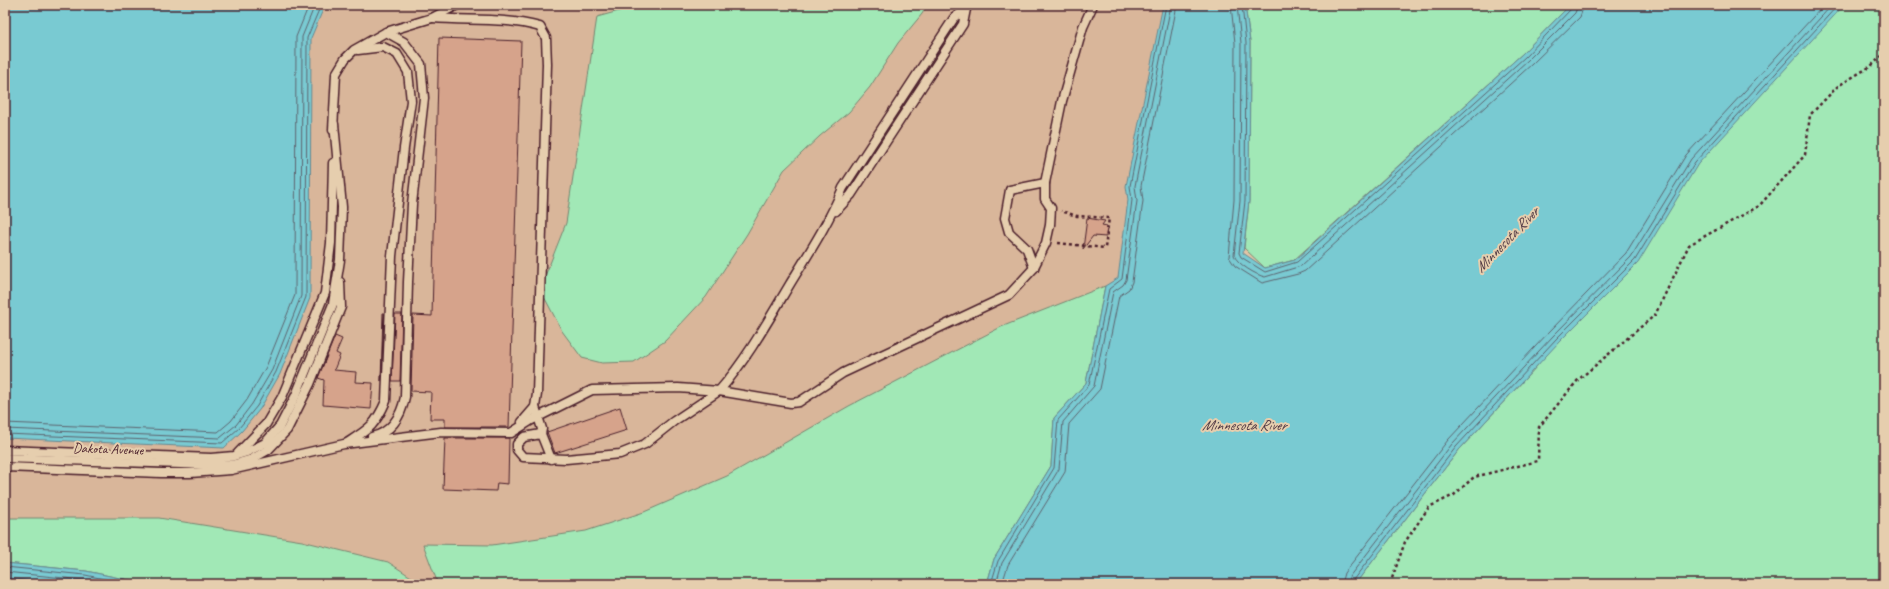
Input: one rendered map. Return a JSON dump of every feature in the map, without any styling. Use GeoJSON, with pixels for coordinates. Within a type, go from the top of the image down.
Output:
{"type":"FeatureCollection","features":[{"type":"Feature","properties":{"kind":"lane"},"geometry":{"type":"LineString","coordinates":[[234,456],[249,443],[266,424],[282,397],[325,293],[331,243],[336,74],[345,59],[354,50],[386,32],[432,18],[457,5]]}},
{"type":"Feature","properties":{"kind":"lane"},"geometry":{"type":"LineString","coordinates":[[344,444],[441,432],[511,433],[538,417],[592,390],[671,388],[718,391],[791,403],[799,402],[842,373],[1009,295],[1034,268],[1046,242],[1051,208],[1045,199],[1045,183],[1070,68],[1083,28],[1093,5]]}},
{"type":"Feature","properties":{"kind":"lane"},"geometry":{"type":"LineString","coordinates":[[541,434],[524,437],[518,444],[517,450],[523,457],[551,459],[620,454],[645,444],[674,421],[718,391],[736,371],[760,335],[832,215],[843,188],[954,18],[967,7]]}},
{"type":"Feature","properties":{"kind":"lane"},"geometry":{"type":"LineString","coordinates":[[432,18],[498,19],[522,22],[540,27],[546,38],[547,64],[538,371],[535,407],[542,429],[541,434],[551,459]]}},
{"type":"Feature","properties":{"kind":"lane"},"geometry":{"type":"LineString","coordinates":[[5,467],[190,474],[231,470],[257,466],[381,435],[394,426],[403,407],[405,397],[412,204],[424,98],[421,64],[404,42],[386,32]]}},
{"type":"Feature","properties":{"kind":"lane"},"geometry":{"type":"LineString","coordinates":[[344,444],[369,430],[379,418],[386,401],[392,256],[404,148],[411,101],[408,72],[397,54],[383,47],[354,50]]}},
{"type":"Feature","properties":{"kind":"lane"},"geometry":{"type":"LineString","coordinates":[[5,450],[203,458],[234,456],[265,443],[280,426],[296,395],[333,304],[340,260],[342,207],[334,124]]}},
{"type":"Feature","properties":{"kind":"lane"},"geometry":{"type":"LineString","coordinates":[[1034,268],[1027,249],[1009,232],[1005,218],[1010,190],[1045,183]]}},
{"type":"Feature","properties":{"kind":"lane","name":"Dakota Avenue"},"geometry":{"type":"LineString","coordinates":[[5,458],[210,465],[235,464],[252,459],[268,450],[287,430],[310,384],[341,307],[340,260]]}},
{"type":"Feature","properties":{"kind":"lane"},"geometry":{"type":"LineString","coordinates":[[511,433],[535,407]]}},
{"type":"Feature","properties":{"kind":"path"},"geometry":{"type":"LineString","coordinates":[[1390,584],[1405,542],[1429,507],[1454,495],[1474,477],[1538,461],[1539,427],[1578,380],[1654,315],[1689,245],[1759,206],[1805,155],[1810,115],[1838,86],[1871,66],[1884,54]]}},
{"type":"Feature","properties":{"kind":"path"},"geometry":{"type":"LineString","coordinates":[[1046,242],[1105,248],[1110,218],[1077,216],[1051,208]]}},
{"type":"Feature","properties":{"kind":"shaded area"},"geometry":{"type":"Polygon","coordinates":[[[325,5],[1163,5],[1126,186],[1128,200],[1118,278],[994,559],[987,584],[422,584],[388,562],[302,541],[159,518],[5,518],[5,438],[224,448],[260,409],[280,374],[310,298],[311,38],[325,5]]]}},
{"type":"Feature","properties":{"kind":"green space"},"geometry":{"type":"Polygon","coordinates":[[[641,5],[927,5],[922,14],[898,43],[870,87],[849,112],[820,136],[784,170],[747,234],[706,297],[665,341],[634,362],[602,363],[582,358],[562,331],[540,289],[566,223],[597,17],[641,5]]]}},
{"type":"Feature","properties":{"kind":"green space"},"geometry":{"type":"Polygon","coordinates":[[[1245,5],[1570,5],[1522,54],[1294,260],[1265,268],[1244,248],[1249,201],[1250,42],[1245,5]]]}},
{"type":"Feature","properties":{"kind":"green space"},"geometry":{"type":"Polygon","coordinates":[[[1723,5],[1884,5],[1884,584],[1355,584],[1459,450],[1538,365],[1723,5]]]}},
{"type":"Feature","properties":{"kind":"green space"},"geometry":{"type":"Polygon","coordinates":[[[1105,286],[1086,383],[1054,418],[1051,466],[994,559],[987,584],[438,584],[423,544],[492,545],[586,531],[644,512],[727,476],[849,406],[1001,327],[1105,286]]]}},
{"type":"Feature","properties":{"kind":"green space"},"geometry":{"type":"Polygon","coordinates":[[[5,518],[159,518],[302,541],[388,562],[422,584],[148,584],[86,571],[5,563],[5,518]]]}},
{"type":"Feature","properties":{"kind":"water"},"geometry":{"type":"Polygon","coordinates":[[[5,5],[325,5],[311,38],[310,298],[280,374],[260,409],[242,431],[224,448],[5,438],[5,5]]]}},
{"type":"Feature","properties":{"kind":"water","name":"Minnesota River"},"geometry":{"type":"Polygon","coordinates":[[[1163,5],[1245,5],[1250,42],[1249,201],[1243,253],[1265,268],[1295,260],[1522,54],[1570,5],[1844,5],[1698,164],[1638,263],[1559,342],[1459,450],[1355,584],[987,584],[994,559],[1051,466],[1054,418],[1086,383],[1105,286],[1118,278],[1128,200],[1126,186],[1163,5]]]}},
{"type":"Feature","properties":{"kind":"water"},"geometry":{"type":"Polygon","coordinates":[[[5,563],[86,571],[148,584],[5,584],[5,563]]]}},
{"type":"Feature","properties":{"kind":"building"},"geometry":{"type":"Polygon","coordinates":[[[439,38],[521,41],[509,427],[445,427],[445,419],[430,419],[431,392],[411,391],[413,315],[432,316],[439,38]]]}},
{"type":"Feature","properties":{"kind":"building"},"geometry":{"type":"Polygon","coordinates":[[[1087,218],[1105,221],[1102,225],[1107,226],[1106,237],[1093,236],[1083,249],[1087,218]]]}},
{"type":"Feature","properties":{"kind":"building"},"geometry":{"type":"Polygon","coordinates":[[[383,313],[384,313],[381,381],[383,313]]]}},
{"type":"Feature","properties":{"kind":"building"},"geometry":{"type":"Polygon","coordinates":[[[395,314],[402,314],[400,381],[392,381],[395,314]]]}},
{"type":"Feature","properties":{"kind":"building"},"geometry":{"type":"Polygon","coordinates":[[[335,336],[342,339],[336,353],[340,355],[334,370],[356,372],[355,382],[373,383],[371,409],[323,405],[324,380],[318,378],[335,336]]]}},
{"type":"Feature","properties":{"kind":"building"},"geometry":{"type":"Polygon","coordinates":[[[620,407],[627,430],[555,453],[547,432],[620,407]]]}},
{"type":"Feature","properties":{"kind":"building"},"geometry":{"type":"Polygon","coordinates":[[[445,438],[509,438],[508,484],[497,483],[496,491],[443,489],[445,438]]]}}]}
